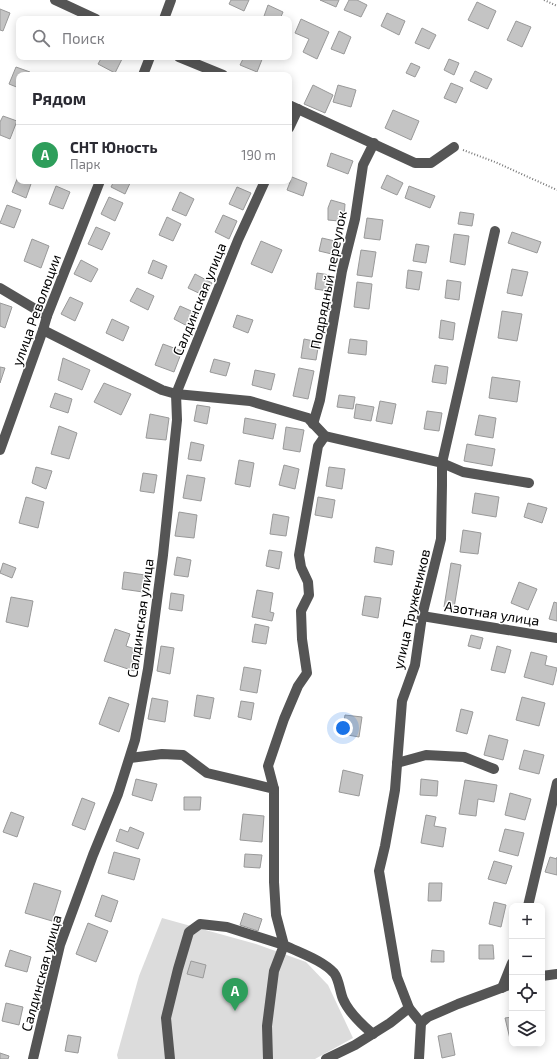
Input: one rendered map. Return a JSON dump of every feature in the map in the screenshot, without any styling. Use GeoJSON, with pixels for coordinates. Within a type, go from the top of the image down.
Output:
{"type":"FeatureCollection","features":[{"type":"Feature","properties":{"kind":"street"},"geometry":{"type":"LineString","coordinates":[[55,0],[90,16]]}},
{"type":"Feature","properties":{"kind":"street"},"geometry":{"type":"LineString","coordinates":[[165,16],[171,0]]}},
{"type":"Feature","properties":{"kind":"street"},"geometry":{"type":"LineString","coordinates":[[144,72],[149,60]]}},
{"type":"Feature","properties":{"kind":"street"},"geometry":{"type":"LineString","coordinates":[[186,60],[216,72]]}},
{"type":"Feature","properties":{"kind":"street"},"geometry":{"type":"LineString","coordinates":[[293,107],[416,163],[430,163],[454,147]]}},
{"type":"Feature","properties":{"kind":"street","name":"Подрядный переулок"},"geometry":{"type":"LineString","coordinates":[[313,424],[320,400],[342,271],[355,219],[363,165],[374,143]]}},
{"type":"Feature","properties":{"kind":"street","name":"улица Революции"},"geometry":{"type":"LineString","coordinates":[[0,450],[47,316],[99,184]]}},
{"type":"Feature","properties":{"kind":"street","name":"Салдинская улица"},"geometry":{"type":"LineString","coordinates":[[33,1059],[60,945],[93,855],[118,794],[135,740],[148,669],[162,556],[177,420],[176,394],[238,240],[264,184]]}},
{"type":"Feature","properties":{"kind":"street","name":"улица Тружеников"},"geometry":{"type":"LineString","coordinates":[[421,1023],[409,1008],[397,977],[379,871],[395,790],[402,700],[415,665],[422,616],[441,539],[442,463],[495,231]]}},
{"type":"Feature","properties":{"kind":"street"},"geometry":{"type":"LineString","coordinates":[[0,288],[47,316]]}},
{"type":"Feature","properties":{"kind":"street"},"geometry":{"type":"LineString","coordinates":[[43,330],[162,390],[176,394],[250,401],[308,418],[325,436],[442,463],[463,472],[529,483]]}},
{"type":"Feature","properties":{"kind":"street"},"geometry":{"type":"LineString","coordinates":[[268,1059],[267,1026],[274,970],[284,945],[276,916],[274,882],[274,789],[268,766],[284,719],[298,686],[307,673],[302,638],[301,611],[309,595],[308,582],[301,567],[299,555],[318,446],[325,436]]}},
{"type":"Feature","properties":{"kind":"street","name":"Азотная улица"},"geometry":{"type":"LineString","coordinates":[[422,616],[557,638]]}},
{"type":"Feature","properties":{"kind":"street"},"geometry":{"type":"LineString","coordinates":[[130,758],[162,754],[183,755],[207,773],[274,789]]}},
{"type":"Feature","properties":{"kind":"street"},"geometry":{"type":"LineString","coordinates":[[397,763],[426,755],[464,757],[494,769]]}},
{"type":"Feature","properties":{"kind":"street"},"geometry":{"type":"LineString","coordinates":[[529,903],[557,783]]}},
{"type":"Feature","properties":{"kind":"street"},"geometry":{"type":"LineString","coordinates":[[170,1059],[166,1018],[189,932],[200,924],[227,927],[284,945],[317,960],[335,974],[343,999],[357,1020],[372,1034]]}},
{"type":"Feature","properties":{"kind":"street"},"geometry":{"type":"LineString","coordinates":[[502,988],[509,970]]}},
{"type":"Feature","properties":{"kind":"street"},"geometry":{"type":"LineString","coordinates":[[545,976],[557,974]]}},
{"type":"Feature","properties":{"kind":"street"},"geometry":{"type":"LineString","coordinates":[[419,1059],[421,1023],[428,1017],[509,985]]}},
{"type":"Feature","properties":{"kind":"street"},"geometry":{"type":"LineString","coordinates":[[326,1059],[356,1045],[390,1023],[409,1008]]}},
{"type":"Feature","properties":{"kind":"path"},"geometry":{"type":"LineString","coordinates":[[544,0],[557,6]]}},
{"type":"Feature","properties":{"kind":"path"},"geometry":{"type":"LineString","coordinates":[[454,147],[495,162],[557,190]]}},
{"type":"Feature","properties":{"kind":"shaded area"},"geometry":{"type":"Polygon","coordinates":[[[162,918],[256,944],[306,962],[328,985],[353,1038],[315,1059],[118,1059],[117,1055],[139,976],[162,918]]]}},
{"type":"Feature","properties":{"kind":"building"},"geometry":{"type":"Polygon","coordinates":[[[231,0],[249,0],[244,11],[229,4],[231,0]]]}},
{"type":"Feature","properties":{"kind":"building"},"geometry":{"type":"Polygon","coordinates":[[[320,0],[339,0],[336,7],[320,0]]]}},
{"type":"Feature","properties":{"kind":"building"},"geometry":{"type":"Polygon","coordinates":[[[349,0],[357,0],[367,5],[361,17],[344,10],[349,0]]]}},
{"type":"Feature","properties":{"kind":"building"},"geometry":{"type":"Polygon","coordinates":[[[477,2],[496,11],[488,29],[468,20],[477,2]]]}},
{"type":"Feature","properties":{"kind":"building"},"geometry":{"type":"Polygon","coordinates":[[[268,5],[283,12],[281,16],[264,16],[268,5]]]}},
{"type":"Feature","properties":{"kind":"building"},"geometry":{"type":"Polygon","coordinates":[[[0,9],[10,13],[3,31],[0,30],[0,9]]]}},
{"type":"Feature","properties":{"kind":"building"},"geometry":{"type":"Polygon","coordinates":[[[387,13],[405,21],[399,35],[381,26],[387,13]]]}},
{"type":"Feature","properties":{"kind":"building"},"geometry":{"type":"Polygon","coordinates":[[[301,19],[329,32],[317,59],[303,52],[309,39],[295,33],[301,19]]]}},
{"type":"Feature","properties":{"kind":"building"},"geometry":{"type":"Polygon","coordinates":[[[516,21],[531,27],[522,47],[507,40],[516,21]]]}},
{"type":"Feature","properties":{"kind":"building"},"geometry":{"type":"Polygon","coordinates":[[[422,28],[436,35],[429,49],[415,43],[422,28]]]}},
{"type":"Feature","properties":{"kind":"building"},"geometry":{"type":"Polygon","coordinates":[[[339,31],[351,37],[344,54],[331,49],[339,31]]]}},
{"type":"Feature","properties":{"kind":"building"},"geometry":{"type":"Polygon","coordinates":[[[449,59],[459,63],[454,75],[444,70],[449,59]]]}},
{"type":"Feature","properties":{"kind":"building"},"geometry":{"type":"Polygon","coordinates":[[[100,60],[122,60],[116,72],[98,64],[100,60]]]}},
{"type":"Feature","properties":{"kind":"building"},"geometry":{"type":"Polygon","coordinates":[[[242,60],[262,60],[257,72],[240,65],[242,60]]]}},
{"type":"Feature","properties":{"kind":"building"},"geometry":{"type":"Polygon","coordinates":[[[411,63],[420,67],[415,77],[406,73],[411,63]]]}},
{"type":"Feature","properties":{"kind":"building"},"geometry":{"type":"Polygon","coordinates":[[[16,67],[30,72],[16,72],[16,87],[9,84],[16,67]]]}},
{"type":"Feature","properties":{"kind":"building"},"geometry":{"type":"Polygon","coordinates":[[[475,71],[492,79],[487,89],[470,81],[475,71]]]}},
{"type":"Feature","properties":{"kind":"building"},"geometry":{"type":"Polygon","coordinates":[[[451,83],[463,88],[456,103],[444,98],[451,83]]]}},
{"type":"Feature","properties":{"kind":"building"},"geometry":{"type":"Polygon","coordinates":[[[313,85],[333,95],[325,113],[304,104],[313,85]]]}},
{"type":"Feature","properties":{"kind":"building"},"geometry":{"type":"Polygon","coordinates":[[[338,85],[356,90],[351,107],[333,102],[338,85]]]}},
{"type":"Feature","properties":{"kind":"building"},"geometry":{"type":"Polygon","coordinates":[[[393,110],[419,121],[411,140],[385,128],[393,110]]]}},
{"type":"Feature","properties":{"kind":"building"},"geometry":{"type":"Polygon","coordinates":[[[3,116],[16,121],[10,139],[0,135],[0,122],[3,116]]]}},
{"type":"Feature","properties":{"kind":"building"},"geometry":{"type":"Polygon","coordinates":[[[331,153],[353,161],[348,174],[327,166],[331,153]]]}},
{"type":"Feature","properties":{"kind":"building"},"geometry":{"type":"Polygon","coordinates":[[[387,175],[403,183],[397,195],[381,188],[387,175]]]}},
{"type":"Feature","properties":{"kind":"building"},"geometry":{"type":"Polygon","coordinates":[[[292,177],[307,183],[303,196],[287,190],[289,184],[292,184],[292,177]]]}},
{"type":"Feature","properties":{"kind":"building"},"geometry":{"type":"Polygon","coordinates":[[[16,182],[16,184],[31,184],[26,198],[12,192],[16,182]]]}},
{"type":"Feature","properties":{"kind":"building"},"geometry":{"type":"Polygon","coordinates":[[[112,184],[130,184],[125,194],[111,187],[112,184]]]}},
{"type":"Feature","properties":{"kind":"building"},"geometry":{"type":"Polygon","coordinates":[[[56,186],[70,192],[63,209],[49,204],[56,186]]]}},
{"type":"Feature","properties":{"kind":"building"},"geometry":{"type":"Polygon","coordinates":[[[409,186],[435,196],[430,208],[405,198],[409,186]]]}},
{"type":"Feature","properties":{"kind":"building"},"geometry":{"type":"Polygon","coordinates":[[[237,187],[251,193],[243,210],[229,204],[237,187]]]}},
{"type":"Feature","properties":{"kind":"building"},"geometry":{"type":"Polygon","coordinates":[[[180,192],[194,199],[186,216],[172,210],[180,192]]]}},
{"type":"Feature","properties":{"kind":"building"},"geometry":{"type":"Polygon","coordinates":[[[109,197],[123,203],[115,221],[101,214],[109,197]]]}},
{"type":"Feature","properties":{"kind":"building"},"geometry":{"type":"Polygon","coordinates":[[[331,200],[345,204],[344,218],[340,217],[339,221],[328,220],[328,208],[331,200]]]}},
{"type":"Feature","properties":{"kind":"building"},"geometry":{"type":"Polygon","coordinates":[[[7,205],[21,210],[14,228],[0,223],[7,205]]]}},
{"type":"Feature","properties":{"kind":"building"},"geometry":{"type":"Polygon","coordinates":[[[460,212],[474,214],[472,226],[458,224],[460,212]]]}},
{"type":"Feature","properties":{"kind":"building"},"geometry":{"type":"Polygon","coordinates":[[[223,215],[237,221],[229,239],[215,232],[223,215]]]}},
{"type":"Feature","properties":{"kind":"building"},"geometry":{"type":"Polygon","coordinates":[[[167,217],[181,224],[173,241],[159,235],[167,217]]]}},
{"type":"Feature","properties":{"kind":"building"},"geometry":{"type":"Polygon","coordinates":[[[367,218],[383,220],[380,240],[364,238],[367,218]]]}},
{"type":"Feature","properties":{"kind":"building"},"geometry":{"type":"Polygon","coordinates":[[[96,227],[110,233],[102,250],[88,244],[96,227]]]}},
{"type":"Feature","properties":{"kind":"building"},"geometry":{"type":"Polygon","coordinates":[[[512,232],[541,242],[537,253],[508,243],[512,232]]]}},
{"type":"Feature","properties":{"kind":"building"},"geometry":{"type":"Polygon","coordinates":[[[454,234],[469,236],[465,265],[450,262],[454,234]]]}},
{"type":"Feature","properties":{"kind":"building"},"geometry":{"type":"Polygon","coordinates":[[[322,238],[339,242],[336,255],[319,251],[322,238]]]}},
{"type":"Feature","properties":{"kind":"building"},"geometry":{"type":"Polygon","coordinates":[[[32,239],[49,246],[41,268],[24,261],[32,239]]]}},
{"type":"Feature","properties":{"kind":"building"},"geometry":{"type":"Polygon","coordinates":[[[261,241],[282,250],[272,273],[251,264],[261,241]]]}},
{"type":"Feature","properties":{"kind":"building"},"geometry":{"type":"Polygon","coordinates":[[[416,244],[429,246],[426,263],[413,261],[416,244]]]}},
{"type":"Feature","properties":{"kind":"building"},"geometry":{"type":"Polygon","coordinates":[[[361,250],[376,252],[372,277],[357,275],[361,250]]]}},
{"type":"Feature","properties":{"kind":"building"},"geometry":{"type":"Polygon","coordinates":[[[81,260],[98,269],[91,282],[74,274],[81,260]]]}},
{"type":"Feature","properties":{"kind":"building"},"geometry":{"type":"Polygon","coordinates":[[[153,260],[167,266],[162,279],[148,273],[153,260]]]}},
{"type":"Feature","properties":{"kind":"building"},"geometry":{"type":"Polygon","coordinates":[[[512,269],[528,272],[522,296],[507,293],[512,269]]]}},
{"type":"Feature","properties":{"kind":"building"},"geometry":{"type":"Polygon","coordinates":[[[408,270],[422,272],[419,290],[406,288],[408,270]]]}},
{"type":"Feature","properties":{"kind":"building"},"geometry":{"type":"Polygon","coordinates":[[[317,273],[330,275],[328,291],[315,289],[317,273]]]}},
{"type":"Feature","properties":{"kind":"building"},"geometry":{"type":"Polygon","coordinates":[[[195,274],[212,283],[205,296],[188,288],[195,274]]]}},
{"type":"Feature","properties":{"kind":"building"},"geometry":{"type":"Polygon","coordinates":[[[447,280],[461,282],[459,300],[445,298],[447,280]]]}},
{"type":"Feature","properties":{"kind":"building"},"geometry":{"type":"Polygon","coordinates":[[[357,282],[372,284],[369,309],[354,307],[357,282]]]}},
{"type":"Feature","properties":{"kind":"building"},"geometry":{"type":"Polygon","coordinates":[[[137,288],[154,296],[148,310],[130,301],[137,288]]]}},
{"type":"Feature","properties":{"kind":"building"},"geometry":{"type":"Polygon","coordinates":[[[70,297],[83,303],[75,321],[61,314],[70,297]]]}},
{"type":"Feature","properties":{"kind":"building"},"geometry":{"type":"Polygon","coordinates":[[[0,303],[12,307],[5,328],[0,326],[0,303]]]}},
{"type":"Feature","properties":{"kind":"building"},"geometry":{"type":"Polygon","coordinates":[[[180,306],[198,314],[191,328],[174,319],[180,306]]]}},
{"type":"Feature","properties":{"kind":"building"},"geometry":{"type":"Polygon","coordinates":[[[502,311],[522,314],[517,341],[498,338],[502,311]]]}},
{"type":"Feature","properties":{"kind":"building"},"geometry":{"type":"Polygon","coordinates":[[[237,315],[253,320],[248,333],[233,327],[237,315]]]}},
{"type":"Feature","properties":{"kind":"building"},"geometry":{"type":"Polygon","coordinates":[[[112,319],[129,327],[123,341],[106,333],[112,319]]]}},
{"type":"Feature","properties":{"kind":"building"},"geometry":{"type":"Polygon","coordinates":[[[441,320],[455,323],[453,340],[439,338],[441,320]]]}},
{"type":"Feature","properties":{"kind":"building"},"geometry":{"type":"Polygon","coordinates":[[[304,339],[319,342],[316,360],[301,358],[304,339]]]}},
{"type":"Feature","properties":{"kind":"building"},"geometry":{"type":"Polygon","coordinates":[[[350,339],[367,341],[366,355],[348,353],[350,339]]]}},
{"type":"Feature","properties":{"kind":"building"},"geometry":{"type":"Polygon","coordinates":[[[163,344],[182,351],[174,372],[155,365],[163,344]]]}},
{"type":"Feature","properties":{"kind":"building"},"geometry":{"type":"Polygon","coordinates":[[[63,358],[90,370],[82,390],[58,380],[63,358]]]}},
{"type":"Feature","properties":{"kind":"building"},"geometry":{"type":"Polygon","coordinates":[[[214,359],[230,363],[226,376],[210,372],[214,359]]]}},
{"type":"Feature","properties":{"kind":"building"},"geometry":{"type":"Polygon","coordinates":[[[435,365],[448,367],[446,384],[432,382],[435,365]]]}},
{"type":"Feature","properties":{"kind":"building"},"geometry":{"type":"Polygon","coordinates":[[[0,367],[5,368],[0,383],[0,367]]]}},
{"type":"Feature","properties":{"kind":"building"},"geometry":{"type":"Polygon","coordinates":[[[299,368],[314,371],[308,399],[293,396],[299,368]]]}},
{"type":"Feature","properties":{"kind":"building"},"geometry":{"type":"Polygon","coordinates":[[[255,370],[275,374],[271,390],[252,385],[255,370]]]}},
{"type":"Feature","properties":{"kind":"building"},"geometry":{"type":"Polygon","coordinates":[[[492,377],[520,381],[517,402],[489,398],[492,377]]]}},
{"type":"Feature","properties":{"kind":"building"},"geometry":{"type":"Polygon","coordinates":[[[104,383],[131,394],[121,415],[94,402],[104,383]]]}},
{"type":"Feature","properties":{"kind":"building"},"geometry":{"type":"Polygon","coordinates":[[[55,393],[72,399],[68,413],[50,407],[55,393]]]}},
{"type":"Feature","properties":{"kind":"building"},"geometry":{"type":"Polygon","coordinates":[[[339,395],[355,397],[353,409],[337,407],[339,395]]]}},
{"type":"Feature","properties":{"kind":"building"},"geometry":{"type":"Polygon","coordinates":[[[380,401],[396,404],[392,424],[376,421],[380,401]]]}},
{"type":"Feature","properties":{"kind":"building"},"geometry":{"type":"Polygon","coordinates":[[[356,404],[374,407],[371,421],[354,418],[356,404]]]}},
{"type":"Feature","properties":{"kind":"building"},"geometry":{"type":"Polygon","coordinates":[[[197,405],[210,407],[207,424],[194,421],[197,405]]]}},
{"type":"Feature","properties":{"kind":"building"},"geometry":{"type":"Polygon","coordinates":[[[427,411],[442,413],[439,431],[424,429],[427,411]]]}},
{"type":"Feature","properties":{"kind":"building"},"geometry":{"type":"Polygon","coordinates":[[[150,414],[169,418],[166,440],[146,438],[150,414]]]}},
{"type":"Feature","properties":{"kind":"building"},"geometry":{"type":"Polygon","coordinates":[[[479,415],[496,418],[493,438],[475,435],[479,415]]]}},
{"type":"Feature","properties":{"kind":"building"},"geometry":{"type":"Polygon","coordinates":[[[245,418],[276,424],[273,439],[243,433],[245,418]]]}},
{"type":"Feature","properties":{"kind":"building"},"geometry":{"type":"Polygon","coordinates":[[[59,426],[77,433],[69,459],[51,454],[59,426]]]}},
{"type":"Feature","properties":{"kind":"building"},"geometry":{"type":"Polygon","coordinates":[[[286,427],[304,430],[300,452],[283,449],[286,427]]]}},
{"type":"Feature","properties":{"kind":"building"},"geometry":{"type":"Polygon","coordinates":[[[191,442],[204,445],[201,461],[188,459],[191,442]]]}},
{"type":"Feature","properties":{"kind":"building"},"geometry":{"type":"Polygon","coordinates":[[[467,444],[495,449],[492,466],[464,461],[467,444]]]}},
{"type":"Feature","properties":{"kind":"building"},"geometry":{"type":"Polygon","coordinates":[[[239,460],[254,463],[250,487],[235,484],[239,460]]]}},
{"type":"Feature","properties":{"kind":"building"},"geometry":{"type":"Polygon","coordinates":[[[284,465],[299,469],[295,489],[279,485],[284,465]]]}},
{"type":"Feature","properties":{"kind":"building"},"geometry":{"type":"Polygon","coordinates":[[[36,467],[52,471],[46,489],[32,483],[36,467]]]}},
{"type":"Feature","properties":{"kind":"building"},"geometry":{"type":"Polygon","coordinates":[[[329,467],[345,469],[342,489],[326,486],[329,467]]]}},
{"type":"Feature","properties":{"kind":"building"},"geometry":{"type":"Polygon","coordinates":[[[143,473],[157,475],[154,493],[140,491],[143,473]]]}},
{"type":"Feature","properties":{"kind":"building"},"geometry":{"type":"Polygon","coordinates":[[[187,475],[205,478],[201,501],[183,498],[187,475]]]}},
{"type":"Feature","properties":{"kind":"building"},"geometry":{"type":"Polygon","coordinates":[[[475,493],[499,497],[496,517],[472,513],[475,493]]]}},
{"type":"Feature","properties":{"kind":"building"},"geometry":{"type":"Polygon","coordinates":[[[26,497],[44,502],[38,528],[19,523],[26,497]]]}},
{"type":"Feature","properties":{"kind":"building"},"geometry":{"type":"Polygon","coordinates":[[[318,497],[335,500],[332,518],[315,515],[318,497]]]}},
{"type":"Feature","properties":{"kind":"building"},"geometry":{"type":"Polygon","coordinates":[[[528,503],[547,508],[542,523],[524,517],[528,503]]]}},
{"type":"Feature","properties":{"kind":"building"},"geometry":{"type":"Polygon","coordinates":[[[179,512],[197,515],[194,538],[175,536],[179,512]]]}},
{"type":"Feature","properties":{"kind":"building"},"geometry":{"type":"Polygon","coordinates":[[[273,514],[289,517],[286,536],[270,534],[273,514]]]}},
{"type":"Feature","properties":{"kind":"building"},"geometry":{"type":"Polygon","coordinates":[[[463,530],[481,533],[478,554],[460,552],[463,530]]]}},
{"type":"Feature","properties":{"kind":"building"},"geometry":{"type":"Polygon","coordinates":[[[376,547],[394,551],[392,565],[374,562],[376,547]]]}},
{"type":"Feature","properties":{"kind":"building"},"geometry":{"type":"Polygon","coordinates":[[[269,550],[282,552],[279,569],[266,566],[269,550]]]}},
{"type":"Feature","properties":{"kind":"building"},"geometry":{"type":"Polygon","coordinates":[[[177,557],[191,560],[188,577],[174,575],[177,557]]]}},
{"type":"Feature","properties":{"kind":"building"},"geometry":{"type":"Polygon","coordinates":[[[3,563],[16,568],[12,578],[0,573],[3,563]]]}},
{"type":"Feature","properties":{"kind":"building"},"geometry":{"type":"Polygon","coordinates":[[[451,563],[461,565],[454,608],[444,607],[451,563]]]}},
{"type":"Feature","properties":{"kind":"building"},"geometry":{"type":"Polygon","coordinates":[[[124,572],[145,575],[143,592],[122,589],[124,572]]]}},
{"type":"Feature","properties":{"kind":"building"},"geometry":{"type":"Polygon","coordinates":[[[519,582],[537,589],[528,610],[511,603],[519,582]]]}},
{"type":"Feature","properties":{"kind":"building"},"geometry":{"type":"Polygon","coordinates":[[[257,590],[273,593],[270,612],[274,613],[272,621],[252,617],[257,590]]]}},
{"type":"Feature","properties":{"kind":"building"},"geometry":{"type":"Polygon","coordinates":[[[171,593],[184,595],[182,611],[169,609],[171,593]]]}},
{"type":"Feature","properties":{"kind":"building"},"geometry":{"type":"Polygon","coordinates":[[[365,596],[381,598],[378,618],[362,615],[365,596]]]}},
{"type":"Feature","properties":{"kind":"building"},"geometry":{"type":"Polygon","coordinates":[[[11,597],[33,601],[28,627],[6,622],[11,597]]]}},
{"type":"Feature","properties":{"kind":"building"},"geometry":{"type":"Polygon","coordinates":[[[554,602],[557,603],[557,621],[549,619],[554,602]]]}},
{"type":"Feature","properties":{"kind":"building"},"geometry":{"type":"Polygon","coordinates":[[[255,624],[269,627],[266,644],[252,642],[255,624]]]}},
{"type":"Feature","properties":{"kind":"building"},"geometry":{"type":"Polygon","coordinates":[[[115,629],[130,634],[126,646],[141,651],[134,671],[104,661],[115,629]]]}},
{"type":"Feature","properties":{"kind":"building"},"geometry":{"type":"Polygon","coordinates":[[[471,635],[483,638],[480,649],[468,646],[471,635]]]}},
{"type":"Feature","properties":{"kind":"building"},"geometry":{"type":"Polygon","coordinates":[[[161,646],[174,648],[170,674],[157,671],[161,646]]]}},
{"type":"Feature","properties":{"kind":"building"},"geometry":{"type":"Polygon","coordinates":[[[497,646],[511,650],[505,673],[491,670],[497,646]]]}},
{"type":"Feature","properties":{"kind":"building"},"geometry":{"type":"Polygon","coordinates":[[[531,652],[547,656],[545,665],[557,668],[553,685],[524,677],[531,652]]]}},
{"type":"Feature","properties":{"kind":"building"},"geometry":{"type":"Polygon","coordinates":[[[244,667],[261,670],[257,693],[240,690],[244,667]]]}},
{"type":"Feature","properties":{"kind":"building"},"geometry":{"type":"Polygon","coordinates":[[[197,695],[214,698],[210,719],[194,716],[197,695]]]}},
{"type":"Feature","properties":{"kind":"building"},"geometry":{"type":"Polygon","coordinates":[[[109,697],[129,704],[119,732],[99,724],[109,697]]]}},
{"type":"Feature","properties":{"kind":"building"},"geometry":{"type":"Polygon","coordinates":[[[522,697],[545,703],[539,726],[516,720],[522,697]]]}},
{"type":"Feature","properties":{"kind":"building"},"geometry":{"type":"Polygon","coordinates":[[[152,698],[168,701],[165,722],[148,719],[152,698]]]}},
{"type":"Feature","properties":{"kind":"building"},"geometry":{"type":"Polygon","coordinates":[[[241,701],[254,703],[251,720],[238,717],[241,701]]]}},
{"type":"Feature","properties":{"kind":"building"},"geometry":{"type":"Polygon","coordinates":[[[461,709],[473,712],[467,734],[456,731],[461,709]]]}},
{"type":"Feature","properties":{"kind":"building"},"geometry":{"type":"Polygon","coordinates":[[[345,715],[362,717],[359,737],[342,734],[345,715]]]}},
{"type":"Feature","properties":{"kind":"building"},"geometry":{"type":"Polygon","coordinates":[[[489,735],[508,740],[503,760],[484,755],[489,735]]]}},
{"type":"Feature","properties":{"kind":"building"},"geometry":{"type":"Polygon","coordinates":[[[524,750],[544,755],[539,774],[519,769],[524,750]]]}},
{"type":"Feature","properties":{"kind":"building"},"geometry":{"type":"Polygon","coordinates":[[[343,770],[363,775],[359,796],[339,792],[343,770]]]}},
{"type":"Feature","properties":{"kind":"building"},"geometry":{"type":"Polygon","coordinates":[[[136,779],[157,784],[152,801],[132,795],[136,779]]]}},
{"type":"Feature","properties":{"kind":"building"},"geometry":{"type":"Polygon","coordinates":[[[421,779],[438,781],[437,796],[420,795],[421,779]]]}},
{"type":"Feature","properties":{"kind":"building"},"geometry":{"type":"Polygon","coordinates":[[[465,780],[497,785],[494,802],[478,799],[476,816],[459,814],[465,780]]]}},
{"type":"Feature","properties":{"kind":"building"},"geometry":{"type":"Polygon","coordinates":[[[510,793],[531,799],[525,820],[505,815],[510,793]]]}},
{"type":"Feature","properties":{"kind":"building"},"geometry":{"type":"Polygon","coordinates":[[[184,797],[201,797],[200,810],[184,810],[184,797]]]}},
{"type":"Feature","properties":{"kind":"building"},"geometry":{"type":"Polygon","coordinates":[[[82,798],[95,803],[85,830],[72,825],[82,798]]]}},
{"type":"Feature","properties":{"kind":"building"},"geometry":{"type":"Polygon","coordinates":[[[11,812],[24,817],[17,837],[3,832],[11,812]]]}},
{"type":"Feature","properties":{"kind":"building"},"geometry":{"type":"Polygon","coordinates":[[[243,814],[264,816],[262,842],[240,840],[243,814]]]}},
{"type":"Feature","properties":{"kind":"building"},"geometry":{"type":"Polygon","coordinates":[[[426,815],[436,817],[434,826],[446,828],[443,847],[421,843],[426,815]]]}},
{"type":"Feature","properties":{"kind":"building"},"geometry":{"type":"Polygon","coordinates":[[[130,827],[144,833],[138,849],[116,841],[120,829],[128,832],[130,827]]]}},
{"type":"Feature","properties":{"kind":"building"},"geometry":{"type":"Polygon","coordinates":[[[505,829],[524,833],[518,856],[499,851],[505,829]]]}},
{"type":"Feature","properties":{"kind":"building"},"geometry":{"type":"Polygon","coordinates":[[[114,852],[140,859],[134,880],[108,873],[114,852]]]}},
{"type":"Feature","properties":{"kind":"building"},"geometry":{"type":"Polygon","coordinates":[[[245,854],[262,855],[260,868],[244,867],[245,854]]]}},
{"type":"Feature","properties":{"kind":"building"},"geometry":{"type":"Polygon","coordinates":[[[550,857],[557,859],[557,875],[545,872],[550,857]]]}},
{"type":"Feature","properties":{"kind":"building"},"geometry":{"type":"Polygon","coordinates":[[[494,861],[512,866],[506,884],[488,879],[494,861]]]}},
{"type":"Feature","properties":{"kind":"building"},"geometry":{"type":"Polygon","coordinates":[[[34,883],[61,891],[52,921],[25,913],[34,883]]]}},
{"type":"Feature","properties":{"kind":"building"},"geometry":{"type":"Polygon","coordinates":[[[429,883],[442,883],[441,901],[428,901],[429,883]]]}},
{"type":"Feature","properties":{"kind":"building"},"geometry":{"type":"Polygon","coordinates":[[[102,895],[118,901],[111,922],[95,916],[102,895]]]}},
{"type":"Feature","properties":{"kind":"building"},"geometry":{"type":"Polygon","coordinates":[[[494,902],[506,905],[501,927],[489,924],[494,902]]]}},
{"type":"Feature","properties":{"kind":"building"},"geometry":{"type":"Polygon","coordinates":[[[244,913],[262,919],[258,931],[240,925],[244,913]]]}},
{"type":"Feature","properties":{"kind":"building"},"geometry":{"type":"Polygon","coordinates":[[[88,923],[108,931],[96,962],[76,954],[88,923]]]}},
{"type":"Feature","properties":{"kind":"building"},"geometry":{"type":"Polygon","coordinates":[[[479,945],[493,945],[494,959],[479,959],[479,945]]]}},
{"type":"Feature","properties":{"kind":"building"},"geometry":{"type":"Polygon","coordinates":[[[10,950],[31,957],[27,972],[5,966],[10,950]]]}},
{"type":"Feature","properties":{"kind":"building"},"geometry":{"type":"Polygon","coordinates":[[[432,950],[444,951],[444,962],[431,962],[432,950]]]}},
{"type":"Feature","properties":{"kind":"building"},"geometry":{"type":"Polygon","coordinates":[[[191,961],[206,965],[203,978],[187,974],[191,961]]]}},
{"type":"Feature","properties":{"kind":"building"},"geometry":{"type":"Polygon","coordinates":[[[6,1003],[23,1007],[19,1025],[2,1021],[6,1003]]]}},
{"type":"Feature","properties":{"kind":"building"},"geometry":{"type":"Polygon","coordinates":[[[509,1017],[509,1035],[505,1018],[509,1017]]]}},
{"type":"Feature","properties":{"kind":"building"},"geometry":{"type":"Polygon","coordinates":[[[451,1033],[455,1055],[442,1058],[438,1036],[451,1033]]]}},
{"type":"Feature","properties":{"kind":"building"},"geometry":{"type":"Polygon","coordinates":[[[68,1035],[81,1037],[78,1053],[65,1051],[68,1035]]]}},
{"type":"Feature","properties":{"kind":"building"},"geometry":{"type":"Polygon","coordinates":[[[0,1053],[9,1056],[8,1059],[0,1059],[0,1053]]]}},
{"type":"Feature","properties":{"kind":"place","name":"СНТ Юность"},"geometry":{"type":"Point","coordinates":[235,1011]}}]}
